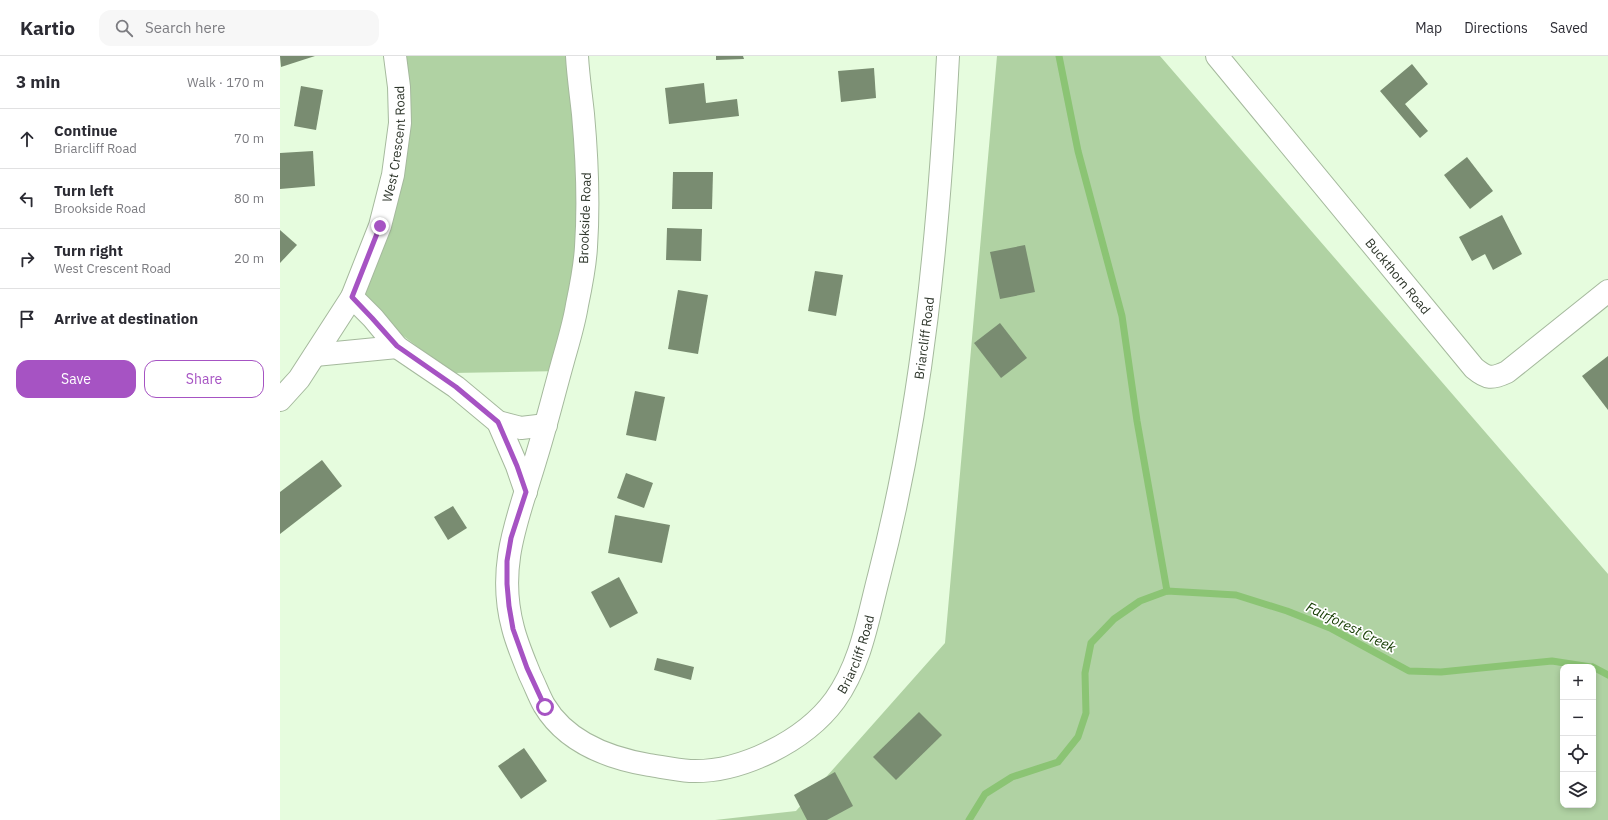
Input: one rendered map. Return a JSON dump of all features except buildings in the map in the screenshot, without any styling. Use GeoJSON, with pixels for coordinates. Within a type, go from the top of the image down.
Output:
{"type":"FeatureCollection","features":[{"type":"Feature","properties":{"kind":"street","name":"West Crescent Road"},"geometry":{"type":"LineString","coordinates":[[280,400],[299,379],[352,297],[380,226],[393,175],[400,123],[399,87],[395,56]]}},
{"type":"Feature","properties":{"kind":"street","name":"Brookside Road"},"geometry":{"type":"LineString","coordinates":[[526,492],[546,425],[576,310],[586,249],[587,183],[583,116],[577,56]]}},
{"type":"Feature","properties":{"kind":"street","name":"Briarcliff Road"},"geometry":{"type":"LineString","coordinates":[[526,492],[511,538],[507,561],[507,584],[513,629],[527,668],[545,707],[563,728],[586,745],[611,757],[639,763],[691,771],[716,769],[742,764],[766,754],[812,724],[828,709],[849,679],[860,651],[888,543],[910,433],[926,322],[944,138],[948,56]]}},
{"type":"Feature","properties":{"kind":"street","name":"Buckthorn Road"},"geometry":{"type":"LineString","coordinates":[[1217,56],[1474,368],[1484,376],[1496,377],[1507,372],[1608,291]]}},
{"type":"Feature","properties":{"kind":"street"},"geometry":{"type":"LineString","coordinates":[[352,297],[397,346],[456,387],[498,422],[521,428],[546,425]]}},
{"type":"Feature","properties":{"kind":"street"},"geometry":{"type":"LineString","coordinates":[[315,355],[397,346]]}},
{"type":"Feature","properties":{"kind":"street"},"geometry":{"type":"LineString","coordinates":[[498,422],[517,466],[526,492]]}},
{"type":"Feature","properties":{"kind":"green space"},"geometry":{"type":"Polygon","coordinates":[[[387,56],[573,56],[587,183],[563,371],[452,373],[352,297],[400,123],[387,56]]]}},
{"type":"Feature","properties":{"kind":"green space"},"geometry":{"type":"Polygon","coordinates":[[[997,56],[1160,56],[1608,574],[1608,820],[715,820],[796,811],[945,643],[997,56]]]}},
{"type":"Feature","properties":{"kind":"waterway"},"geometry":{"type":"LineString","coordinates":[[1059,56],[1078,151],[1122,316],[1137,421],[1167,591]]}},
{"type":"Feature","properties":{"kind":"waterway","name":"Fairforest Creek"},"geometry":{"type":"LineString","coordinates":[[969,820],[985,794],[1012,777],[1058,762],[1078,737],[1086,713],[1085,673],[1091,643],[1114,619],[1140,601],[1167,591],[1236,595],[1287,611],[1330,628],[1409,671],[1441,672],[1552,661],[1572,664]]}},
{"type":"Feature","properties":{"kind":"waterway","name":"Fairforest Creek"},"geometry":{"type":"LineString","coordinates":[[1596,669],[1608,675]]}},
{"type":"Feature","properties":{"kind":"route"},"geometry":{"type":"LineString","coordinates":[[380,226],[362,275],[352,297],[407,355],[456,387],[498,422],[517,466],[526,492],[511,538],[507,561],[507,584],[513,629],[527,668],[545,707]]}}]}
